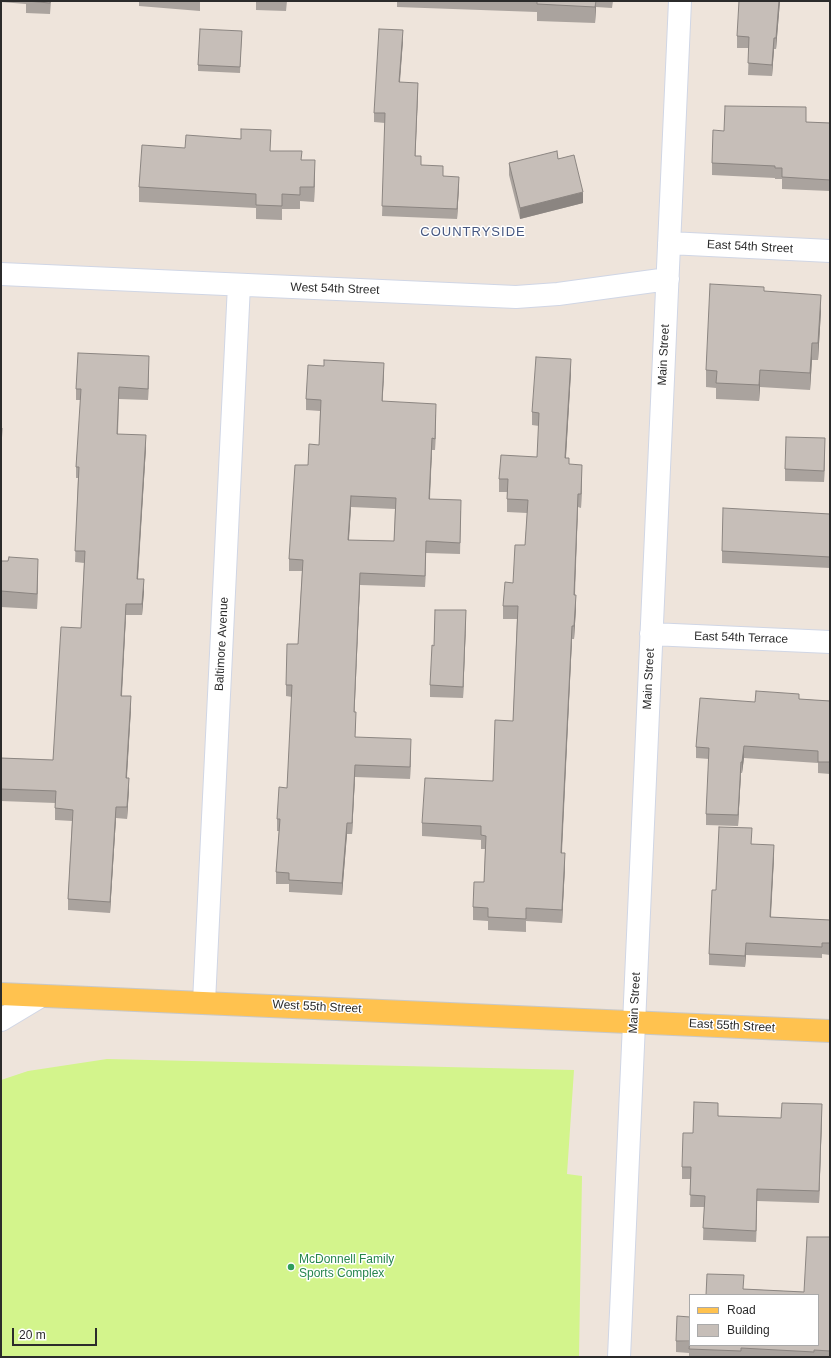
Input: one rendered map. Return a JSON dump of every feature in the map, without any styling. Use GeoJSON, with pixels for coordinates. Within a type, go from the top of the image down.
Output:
{"type":"FeatureCollection","features":[{"type":"Feature","properties":{"kind":"main road","name":"West 55th Street"},"geometry":{"type":"LineString","coordinates":[[1,994],[634,1021]]}},
{"type":"Feature","properties":{"kind":"main road","name":"East 55th Street"},"geometry":{"type":"LineString","coordinates":[[634,1021],[830,1031]]}},
{"type":"Feature","properties":{"kind":"street","name":"Main Street"},"geometry":{"type":"LineString","coordinates":[[619,1357],[680,1]]}},
{"type":"Feature","properties":{"kind":"street","name":"East 54th Street"},"geometry":{"type":"LineString","coordinates":[[670,243],[830,251]]}},
{"type":"Feature","properties":{"kind":"street","name":"West 54th Street"},"geometry":{"type":"LineString","coordinates":[[1,274],[516,297],[558,294],[668,279]]}},
{"type":"Feature","properties":{"kind":"street","name":"Baltimore Avenue"},"geometry":{"type":"LineString","coordinates":[[204,1002],[239,285]]}},
{"type":"Feature","properties":{"kind":"street","name":"East 54th Terrace"},"geometry":{"type":"LineString","coordinates":[[651,634],[830,642]]}},
{"type":"Feature","properties":{"kind":"street"},"geometry":{"type":"LineString","coordinates":[[1,1020],[41,996]]}},
{"type":"Feature","properties":{"kind":"green space","name":"McDonnell Family Sports Complex"},"geometry":{"type":"Polygon","coordinates":[[[107,1059],[574,1070],[567,1174],[582,1176],[579,1357],[1,1357],[1,1080],[28,1071],[107,1059]]]}},
{"type":"Feature","properties":{"kind":"building"},"geometry":{"type":"Polygon","coordinates":[[[26,1],[50,1],[50,3],[26,1]]]}},
{"type":"Feature","properties":{"kind":"building"},"geometry":{"type":"Polygon","coordinates":[[[537,1],[596,1],[595,7],[537,4],[537,1]]]}},
{"type":"Feature","properties":{"kind":"building"},"geometry":{"type":"Polygon","coordinates":[[[739,1],[779,1],[772,65],[748,63],[749,37],[737,36],[739,1]]]}},
{"type":"Feature","properties":{"kind":"building"},"geometry":{"type":"Polygon","coordinates":[[[200,29],[242,31],[240,67],[198,65],[200,29]]]}},
{"type":"Feature","properties":{"kind":"building"},"geometry":{"type":"Polygon","coordinates":[[[379,29],[403,30],[399,82],[418,83],[415,156],[421,156],[421,165],[443,166],[443,176],[459,177],[457,209],[382,206],[385,113],[374,113],[379,29]]]}},
{"type":"Feature","properties":{"kind":"building"},"geometry":{"type":"Polygon","coordinates":[[[725,106],[806,107],[806,122],[830,123],[830,180],[782,177],[782,168],[775,168],[775,166],[712,163],[713,130],[724,131],[725,106]]]}},
{"type":"Feature","properties":{"kind":"building"},"geometry":{"type":"Polygon","coordinates":[[[241,129],[271,130],[270,151],[302,151],[301,160],[315,160],[314,187],[300,187],[300,195],[282,194],[282,206],[256,205],[256,194],[139,187],[142,145],[185,148],[186,135],[241,139],[241,129]]]}},
{"type":"Feature","properties":{"kind":"building"},"geometry":{"type":"Polygon","coordinates":[[[557,151],[558,159],[574,155],[583,192],[520,208],[509,163],[557,151]]]}},
{"type":"Feature","properties":{"kind":"building"},"geometry":{"type":"Polygon","coordinates":[[[710,284],[764,287],[764,291],[821,295],[818,343],[812,343],[810,373],[760,370],[759,385],[716,383],[717,371],[706,370],[710,284]]]}},
{"type":"Feature","properties":{"kind":"building"},"geometry":{"type":"Polygon","coordinates":[[[78,353],[149,356],[148,389],[119,387],[117,434],[146,435],[137,579],[144,579],[142,604],[126,604],[121,696],[131,696],[126,778],[129,778],[127,807],[116,807],[110,902],[68,899],[73,810],[55,808],[56,791],[1,789],[1,758],[53,760],[61,627],[81,628],[85,551],[75,551],[79,467],[76,467],[81,389],[76,389],[78,353]]]}},
{"type":"Feature","properties":{"kind":"building"},"geometry":{"type":"Polygon","coordinates":[[[536,357],[571,359],[565,458],[569,458],[569,464],[582,465],[581,494],[578,494],[574,595],[576,595],[574,626],[572,626],[561,853],[565,853],[562,910],[526,908],[526,919],[488,917],[488,908],[473,907],[474,882],[484,882],[486,836],[481,835],[481,826],[422,823],[425,778],[493,781],[495,720],[513,721],[518,606],[503,606],[505,582],[513,583],[515,545],[525,545],[528,500],[507,499],[508,479],[499,479],[501,455],[537,457],[539,413],[532,412],[536,357]]]}},
{"type":"Feature","properties":{"kind":"building"},"geometry":{"type":"Polygon","coordinates":[[[324,360],[384,363],[382,401],[436,404],[435,439],[432,438],[429,499],[461,500],[460,543],[426,541],[425,576],[360,573],[354,712],[356,712],[355,737],[411,739],[410,767],[355,765],[352,823],[347,823],[342,883],[289,880],[289,873],[276,872],[280,819],[277,819],[279,787],[287,788],[292,685],[286,685],[287,644],[298,644],[303,560],[289,559],[295,465],[308,465],[309,444],[319,445],[321,400],[306,399],[308,365],[324,366],[324,360]],[[351,496],[348,540],[394,541],[396,498],[351,496]]]}},
{"type":"Feature","properties":{"kind":"building"},"geometry":{"type":"Polygon","coordinates":[[[786,437],[825,438],[824,471],[785,469],[786,437]]]}},
{"type":"Feature","properties":{"kind":"building"},"geometry":{"type":"Polygon","coordinates":[[[723,508],[830,514],[830,557],[722,551],[723,508]]]}},
{"type":"Feature","properties":{"kind":"building"},"geometry":{"type":"Polygon","coordinates":[[[9,557],[38,559],[37,594],[1,591],[1,561],[8,561],[9,557]]]}},
{"type":"Feature","properties":{"kind":"building"},"geometry":{"type":"Polygon","coordinates":[[[435,610],[466,610],[463,687],[430,685],[432,645],[434,646],[435,610]]]}},
{"type":"Feature","properties":{"kind":"building"},"geometry":{"type":"Polygon","coordinates":[[[756,691],[799,694],[799,699],[830,701],[830,762],[818,762],[818,751],[744,746],[741,762],[738,815],[706,814],[709,748],[696,747],[700,698],[755,702],[756,691]]]}},
{"type":"Feature","properties":{"kind":"building"},"geometry":{"type":"Polygon","coordinates":[[[719,827],[752,828],[751,844],[774,845],[770,917],[830,920],[830,943],[822,943],[822,947],[746,943],[745,956],[709,954],[712,890],[716,890],[719,827]]]}},
{"type":"Feature","properties":{"kind":"building"},"geometry":{"type":"Polygon","coordinates":[[[694,1102],[718,1103],[718,1116],[781,1118],[782,1103],[822,1104],[819,1191],[757,1189],[756,1231],[703,1228],[705,1196],[690,1195],[691,1167],[682,1167],[683,1133],[693,1133],[694,1102]]]}},
{"type":"Feature","properties":{"kind":"building"},"geometry":{"type":"Polygon","coordinates":[[[807,1237],[830,1237],[830,1351],[814,1350],[814,1352],[741,1348],[741,1351],[689,1349],[689,1346],[819,1346],[819,1294],[706,1294],[707,1274],[744,1275],[743,1289],[804,1292],[807,1237]]]}},
{"type":"Feature","properties":{"kind":"building"},"geometry":{"type":"Polygon","coordinates":[[[677,1316],[689,1317],[689,1341],[676,1341],[677,1316]]]}},
{"type":"Feature","properties":{"kind":"place","name":"McDonnell Family Sports Complex"},"geometry":{"type":"Point","coordinates":[291,1267]}},
{"type":"Feature","properties":{"kind":"district","name":"COUNTRYSIDE"},"geometry":{"type":"Point","coordinates":[473,232]}}]}
